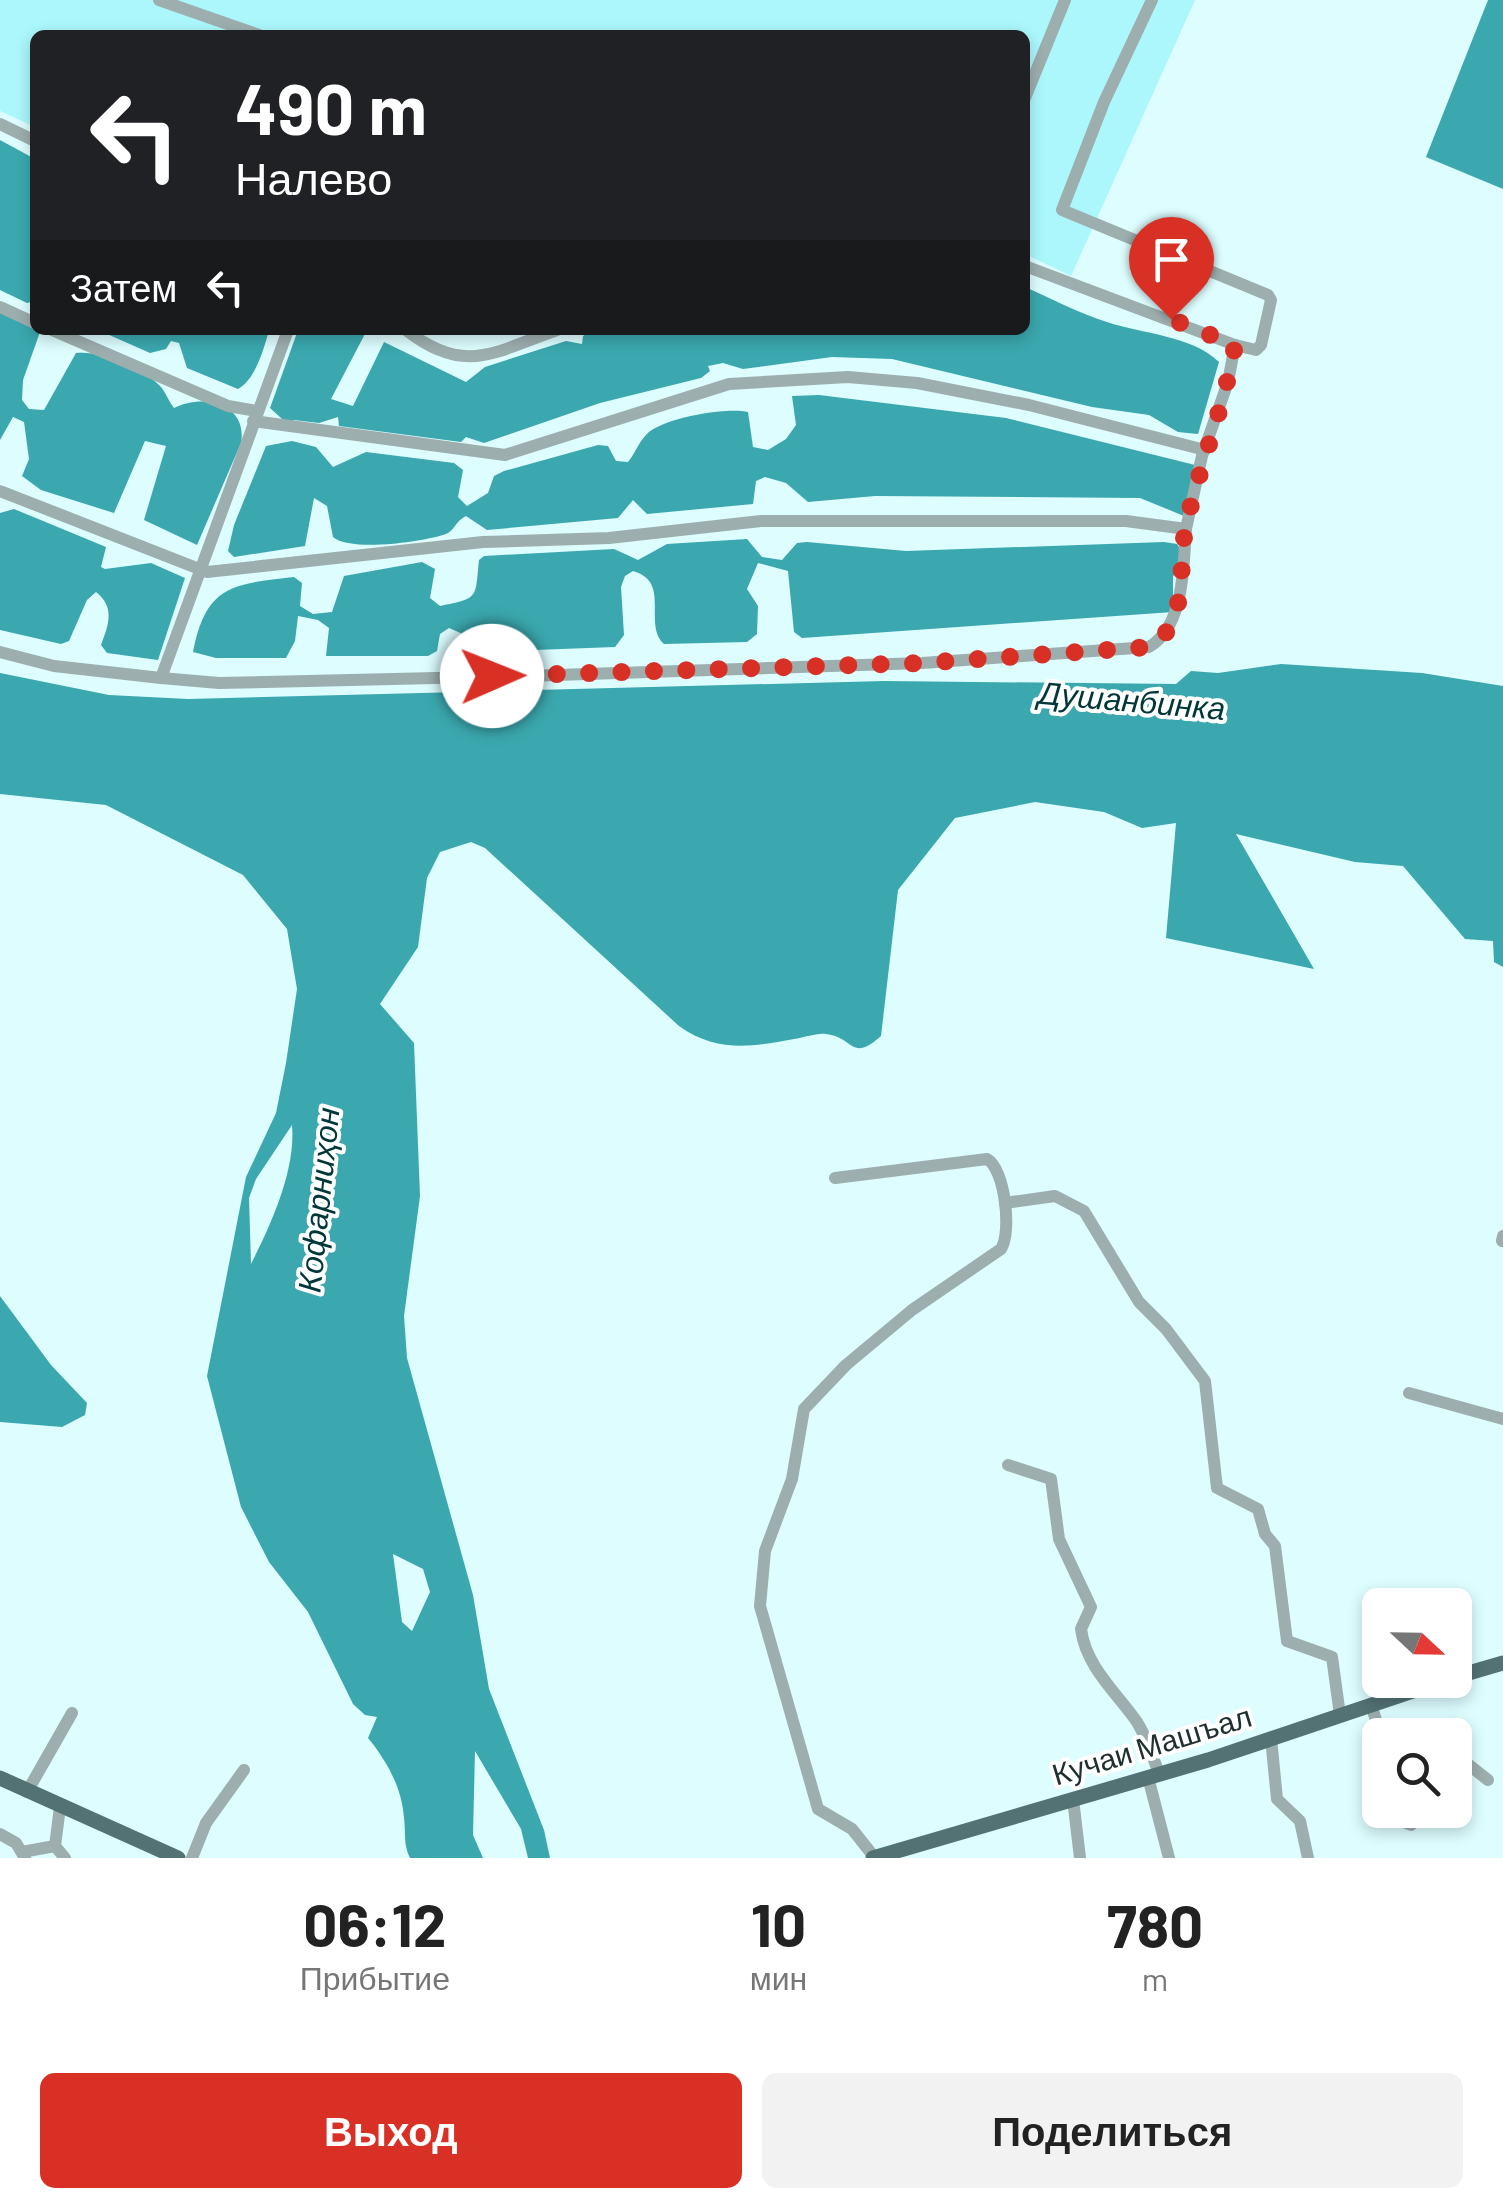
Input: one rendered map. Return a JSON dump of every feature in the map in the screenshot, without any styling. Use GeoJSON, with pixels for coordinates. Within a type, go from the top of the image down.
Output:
{"type":"FeatureCollection","features":[{"type":"Feature","properties":{"kind":"main road"},"geometry":{"type":"LineString","coordinates":[[1472,1672],[1503,1662]]}},
{"type":"Feature","properties":{"kind":"main road","name":"Кучаи Машъал"},"geometry":{"type":"LineString","coordinates":[[874,1858],[1153,1775],[1390,1698]]}},
{"type":"Feature","properties":{"kind":"main road"},"geometry":{"type":"LineString","coordinates":[[0,1778],[178,1858]]}},
{"type":"Feature","properties":{"kind":"street"},"geometry":{"type":"LineString","coordinates":[[159,0],[245,30]]}},
{"type":"Feature","properties":{"kind":"street"},"geometry":{"type":"LineString","coordinates":[[1030,86],[1065,0]]}},
{"type":"Feature","properties":{"kind":"street"},"geometry":{"type":"LineString","coordinates":[[1030,268],[1235,345],[1259,349],[1270,306],[1268,294],[1066,216],[1062,210],[1104,102],[1152,0]]}},
{"type":"Feature","properties":{"kind":"street"},"geometry":{"type":"LineString","coordinates":[[0,124],[30,139]]}},
{"type":"Feature","properties":{"kind":"street"},"geometry":{"type":"LineString","coordinates":[[0,307],[30,320]]}},
{"type":"Feature","properties":{"kind":"street"},"geometry":{"type":"LineString","coordinates":[[64,335],[255,416],[505,454],[729,384],[848,376],[917,383],[1029,406],[1204,450]]}},
{"type":"Feature","properties":{"kind":"street"},"geometry":{"type":"LineString","coordinates":[[160,678],[286,335]]}},
{"type":"Feature","properties":{"kind":"street"},"geometry":{"type":"LineString","coordinates":[[414,335],[438,351],[463,358],[540,335]]}},
{"type":"Feature","properties":{"kind":"street"},"geometry":{"type":"LineString","coordinates":[[0,652],[54,666],[219,683],[922,663],[1149,647],[1164,634],[1176,614],[1186,529],[1235,345]]}},
{"type":"Feature","properties":{"kind":"street"},"geometry":{"type":"LineString","coordinates":[[0,491],[198,571],[244,570],[483,542],[609,538],[762,521],[1126,521],[1186,529]]}},
{"type":"Feature","properties":{"kind":"street"},"geometry":{"type":"LineString","coordinates":[[835,1178],[987,1158],[998,1167],[1005,1202],[1007,1240],[1001,1249],[912,1310],[808,1400],[792,1479],[766,1550],[761,1617],[792,1705],[818,1809],[852,1829],[874,1858]]}},
{"type":"Feature","properties":{"kind":"street"},"geometry":{"type":"LineString","coordinates":[[1005,1202],[1055,1196],[1077,1203],[1139,1302],[1198,1368],[1210,1401],[1217,1488],[1258,1509],[1265,1534],[1275,1546],[1287,1642],[1332,1657],[1340,1715]]}},
{"type":"Feature","properties":{"kind":"street"},"geometry":{"type":"LineString","coordinates":[[1409,1393],[1503,1419]]}},
{"type":"Feature","properties":{"kind":"street"},"geometry":{"type":"LineString","coordinates":[[1008,1465],[1050,1478],[1059,1539],[1091,1607],[1080,1628],[1085,1645],[1101,1678],[1144,1734],[1170,1858]]}},
{"type":"Feature","properties":{"kind":"street"},"geometry":{"type":"LineString","coordinates":[[1371,1704],[1376,1718]]}},
{"type":"Feature","properties":{"kind":"street"},"geometry":{"type":"LineString","coordinates":[[27,1792],[72,1713]]}},
{"type":"Feature","properties":{"kind":"street"},"geometry":{"type":"LineString","coordinates":[[1271,1738],[1278,1799],[1300,1821],[1308,1858]]}},
{"type":"Feature","properties":{"kind":"street"},"geometry":{"type":"LineString","coordinates":[[1472,1767],[1488,1780]]}},
{"type":"Feature","properties":{"kind":"street"},"geometry":{"type":"LineString","coordinates":[[192,1858],[206,1823],[244,1770]]}},
{"type":"Feature","properties":{"kind":"street"},"geometry":{"type":"LineString","coordinates":[[1073,1799],[1080,1858]]}},
{"type":"Feature","properties":{"kind":"street"},"geometry":{"type":"LineString","coordinates":[[60,1806],[55,1846],[64,1858]]}},
{"type":"Feature","properties":{"kind":"street"},"geometry":{"type":"LineString","coordinates":[[0,1834],[24,1855],[55,1846]]}},
{"type":"Feature","properties":{"kind":"shaded area"},"geometry":{"type":"Polygon","coordinates":[[[0,0],[1195,0],[1071,276],[1030,256],[1030,30],[30,30],[30,125],[0,111],[0,0]]]}},
{"type":"Feature","properties":{"kind":"water"},"geometry":{"type":"Polygon","coordinates":[[[1488,0],[1503,0],[1503,189],[1426,157],[1488,0]]]}},
{"type":"Feature","properties":{"kind":"water"},"geometry":{"type":"Polygon","coordinates":[[[0,140],[30,156],[30,302],[0,290],[0,140]]]}},
{"type":"Feature","properties":{"kind":"water"},"geometry":{"type":"Polygon","coordinates":[[[1030,289],[1097,318],[1195,346],[1219,362],[1198,434],[1178,432],[1149,415],[1092,407],[892,359],[832,357],[743,369],[723,363],[708,366],[710,371],[701,378],[600,403],[484,443],[466,437],[461,442],[339,426],[338,417],[319,423],[294,420],[291,427],[270,408],[296,335],[364,335],[331,399],[353,406],[384,342],[466,382],[485,367],[566,341],[582,344],[583,336],[1030,335],[1030,289]]]}},
{"type":"Feature","properties":{"kind":"water"},"geometry":{"type":"Polygon","coordinates":[[[0,312],[30,327],[30,335],[39,335],[23,380],[22,400],[29,409],[44,410],[76,353],[86,353],[109,357],[144,373],[161,387],[174,408],[198,402],[221,405],[231,410],[241,429],[241,443],[197,545],[144,520],[166,446],[145,441],[114,513],[41,490],[22,476],[29,459],[24,422],[13,417],[0,440],[0,312]]]}},
{"type":"Feature","properties":{"kind":"water"},"geometry":{"type":"Polygon","coordinates":[[[109,335],[267,335],[254,371],[238,389],[187,368],[179,343],[171,341],[166,349],[150,353],[109,335]]]}},
{"type":"Feature","properties":{"kind":"water"},"geometry":{"type":"Polygon","coordinates":[[[819,395],[1006,418],[1199,466],[1189,518],[1140,498],[875,496],[808,502],[786,483],[765,477],[756,481],[753,504],[647,514],[633,500],[618,518],[487,530],[466,516],[443,535],[386,544],[355,544],[333,537],[327,506],[314,498],[305,546],[234,557],[228,551],[234,525],[266,446],[292,441],[316,447],[333,467],[366,452],[454,463],[463,470],[458,497],[467,506],[488,493],[494,476],[504,471],[598,445],[608,446],[616,461],[628,462],[643,438],[654,429],[694,415],[748,412],[753,447],[768,450],[786,439],[796,425],[792,396],[819,395]]]}},
{"type":"Feature","properties":{"kind":"water"},"geometry":{"type":"Polygon","coordinates":[[[14,509],[106,547],[101,567],[105,569],[151,563],[185,578],[158,660],[107,653],[101,645],[108,610],[96,592],[87,600],[69,641],[61,644],[0,630],[0,513],[14,509]]]}},
{"type":"Feature","properties":{"kind":"water"},"geometry":{"type":"Polygon","coordinates":[[[747,539],[762,557],[782,560],[797,543],[807,542],[906,551],[1164,542],[1177,544],[1183,553],[1173,577],[1173,612],[802,638],[794,632],[788,571],[758,563],[747,589],[758,606],[757,634],[747,642],[664,644],[655,626],[651,584],[633,571],[625,576],[621,587],[624,635],[615,647],[478,652],[465,635],[449,628],[440,634],[437,651],[428,656],[326,656],[329,628],[318,620],[298,616],[295,641],[286,658],[216,658],[193,652],[206,613],[215,600],[255,582],[294,577],[302,583],[300,606],[313,614],[332,612],[344,576],[422,562],[435,569],[430,598],[440,606],[473,594],[479,560],[484,556],[614,549],[638,560],[667,544],[747,539]]]}},
{"type":"Feature","properties":{"kind":"water"},"geometry":{"type":"Polygon","coordinates":[[[1281,664],[1422,673],[1503,686],[1503,967],[1494,962],[1493,941],[1465,939],[1403,866],[1355,862],[1236,834],[1314,969],[1166,938],[1176,823],[1142,828],[1104,812],[1035,802],[955,818],[898,890],[881,1036],[858,1048],[822,1034],[735,1046],[707,1041],[679,1026],[485,848],[471,842],[440,852],[427,878],[418,947],[380,1004],[414,1043],[420,1196],[404,1316],[407,1358],[473,1595],[489,1689],[544,1830],[550,1858],[528,1858],[521,1829],[475,1751],[473,1835],[483,1858],[410,1858],[397,1786],[368,1738],[377,1717],[365,1715],[353,1704],[308,1612],[269,1562],[241,1507],[207,1376],[246,1177],[276,1113],[286,1063],[297,989],[287,929],[243,875],[106,805],[0,794],[0,673],[109,695],[188,699],[884,681],[1176,684],[1191,671],[1218,673],[1281,664]],[[292,1125],[256,1179],[249,1198],[251,1264],[286,1178],[292,1125]],[[393,1554],[402,1622],[412,1631],[430,1592],[423,1569],[393,1554]]]}},
{"type":"Feature","properties":{"kind":"water"},"geometry":{"type":"Polygon","coordinates":[[[0,1296],[51,1365],[87,1403],[85,1415],[62,1427],[0,1422],[0,1296]]]}},
{"type":"Feature","properties":{"kind":"route"},"geometry":{"type":"LineString","coordinates":[[492,676],[922,663],[1155,644],[1176,614],[1186,525],[1235,345],[1171,319]]}},
{"type":"Feature","properties":{"kind":"water label","name":"Душанбинка"},"geometry":{"type":"Point","coordinates":[1132,701]}},
{"type":"Feature","properties":{"kind":"water label","name":"Кофарниҳон"},"geometry":{"type":"Point","coordinates":[319,1200]}}]}
